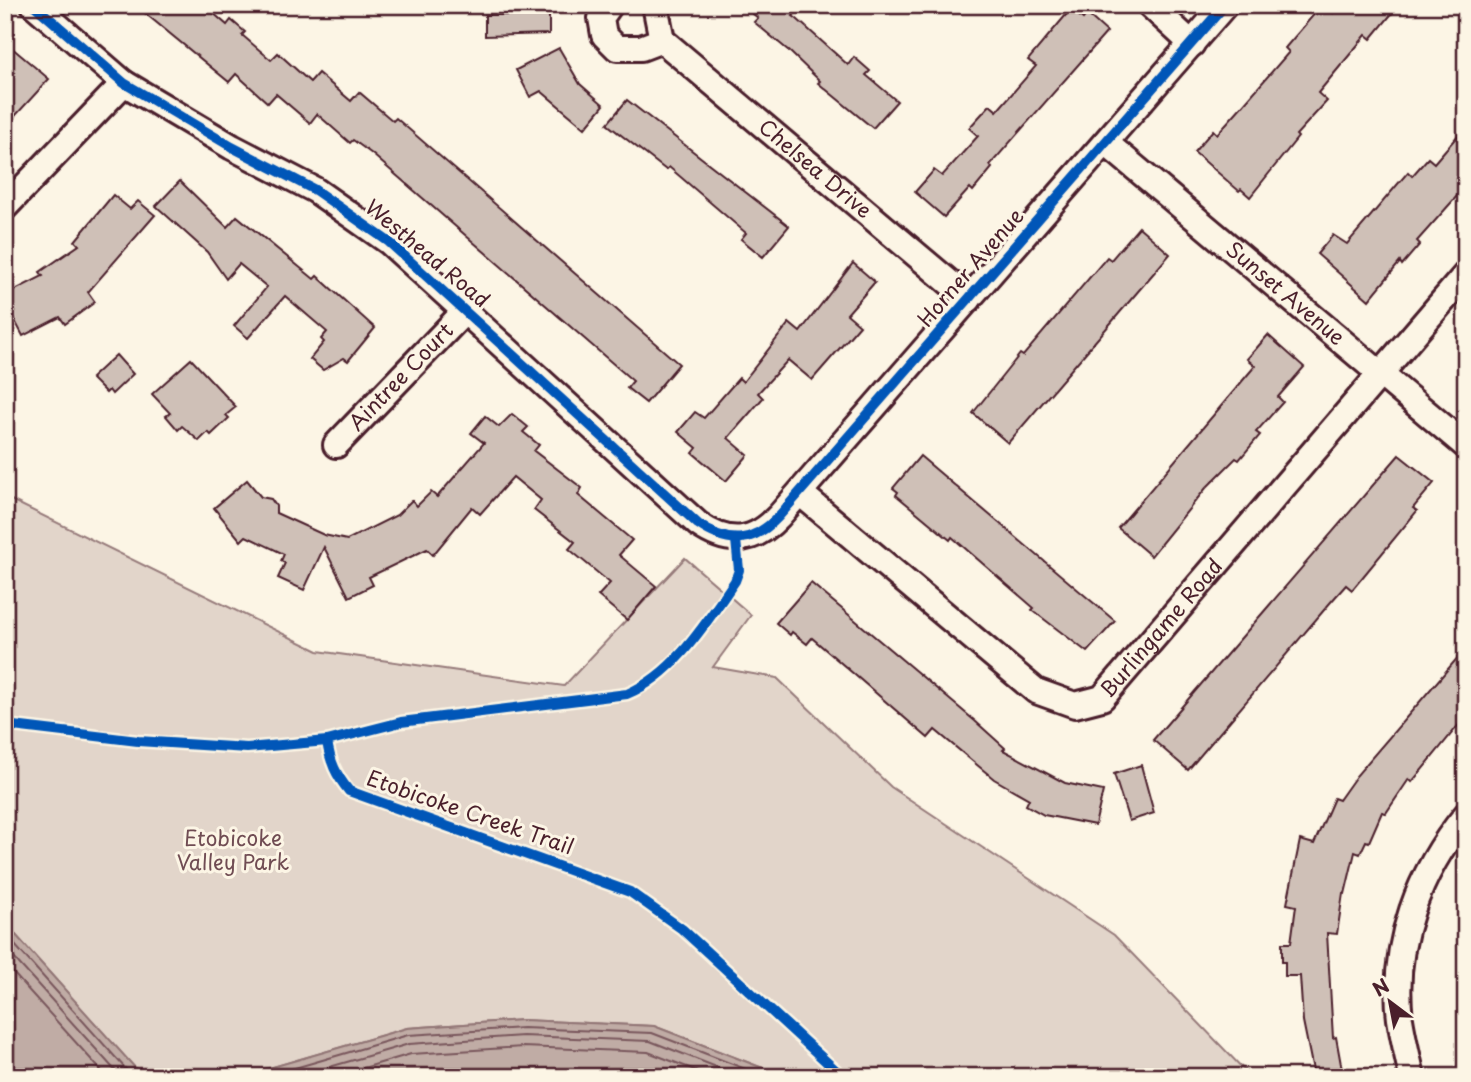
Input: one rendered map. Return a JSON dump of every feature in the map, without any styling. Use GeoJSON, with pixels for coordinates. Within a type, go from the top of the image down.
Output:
{"type":"FeatureCollection","features":[{"type":"Feature","properties":{"kind":"street","name":"Westhead Road"},"geometry":{"type":"LineString","coordinates":[[34,5],[124,83],[232,147],[314,190],[389,242],[467,310],[698,524],[716,536],[736,540]]}},
{"type":"Feature","properties":{"kind":"street"},"geometry":{"type":"LineString","coordinates":[[610,5],[601,18],[604,35],[617,48],[641,48],[662,40],[655,5]]}},
{"type":"Feature","properties":{"kind":"street"},"geometry":{"type":"LineString","coordinates":[[1150,5],[1192,44]]}},
{"type":"Feature","properties":{"kind":"street","name":"Horner Avenue"},"geometry":{"type":"LineString","coordinates":[[736,540],[770,526],[1225,5]]}},
{"type":"Feature","properties":{"kind":"street","name":"Chelsea Drive"},"geometry":{"type":"LineString","coordinates":[[662,40],[969,299]]}},
{"type":"Feature","properties":{"kind":"street"},"geometry":{"type":"LineString","coordinates":[[5,207],[124,83]]}},
{"type":"Feature","properties":{"kind":"street","name":"Sunset Avenue"},"geometry":{"type":"LineString","coordinates":[[1106,143],[1466,446]]}},
{"type":"Feature","properties":{"kind":"street","name":"Burlingame Road"},"geometry":{"type":"LineString","coordinates":[[800,493],[1036,691],[1074,705],[1102,698],[1466,274]]}},
{"type":"Feature","properties":{"kind":"street","name":"Aintree Court"},"geometry":{"type":"LineString","coordinates":[[336,445],[467,310]]}},
{"type":"Feature","properties":{"kind":"street"},"geometry":{"type":"LineString","coordinates":[[1412,1077],[1400,1017],[1402,950],[1415,897],[1441,845],[1466,815]]}},
{"type":"Feature","properties":{"kind":"green space","name":"Etobicoke Valley Park"},"geometry":{"type":"Polygon","coordinates":[[[5,497],[318,651],[564,686],[685,558],[751,615],[713,667],[777,678],[891,787],[1114,935],[1251,1077],[786,1077],[654,1026],[523,1020],[407,1028],[238,1077],[163,1077],[138,1072],[5,923],[5,497]]]}},
{"type":"Feature","properties":{"kind":"water"},"geometry":{"type":"Polygon","coordinates":[[[5,923],[138,1071],[163,1077],[12,1077],[5,1069],[5,923]]]}},
{"type":"Feature","properties":{"kind":"water"},"geometry":{"type":"Polygon","coordinates":[[[523,1020],[654,1026],[786,1077],[238,1077],[407,1028],[523,1020]]]}},
{"type":"Feature","properties":{"kind":"building"},"geometry":{"type":"Polygon","coordinates":[[[135,5],[204,5],[227,25],[231,20],[245,32],[242,35],[271,60],[278,53],[310,82],[318,73],[351,101],[359,92],[393,121],[396,118],[679,364],[646,403],[627,388],[633,381],[372,154],[353,140],[350,143],[317,114],[310,123],[276,94],[268,103],[236,74],[229,82],[135,5]]]}},
{"type":"Feature","properties":{"kind":"building"},"geometry":{"type":"Polygon","coordinates":[[[518,5],[549,5],[549,34],[485,36],[485,15],[518,15],[518,5]]]}},
{"type":"Feature","properties":{"kind":"building"},"geometry":{"type":"Polygon","coordinates":[[[742,5],[802,5],[793,16],[848,65],[854,57],[870,71],[866,75],[897,101],[873,128],[818,83],[820,81],[789,51],[754,22],[758,18],[742,5]]]}},
{"type":"Feature","properties":{"kind":"building"},"geometry":{"type":"Polygon","coordinates":[[[1322,5],[1333,13],[1340,5],[1399,5],[1371,39],[1366,35],[1318,93],[1327,101],[1296,135],[1298,137],[1250,197],[1241,189],[1239,191],[1194,152],[1213,130],[1217,134],[1242,106],[1289,52],[1285,48],[1322,5]]]}},
{"type":"Feature","properties":{"kind":"building"},"geometry":{"type":"Polygon","coordinates":[[[1071,9],[1083,19],[1087,14],[1107,32],[990,165],[992,168],[973,191],[970,188],[944,217],[915,192],[934,170],[942,176],[978,136],[969,128],[990,105],[997,111],[1036,66],[1028,60],[1071,9]]]}},
{"type":"Feature","properties":{"kind":"building"},"geometry":{"type":"Polygon","coordinates":[[[5,42],[49,79],[5,127],[5,42]]]}},
{"type":"Feature","properties":{"kind":"building"},"geometry":{"type":"Polygon","coordinates":[[[559,48],[580,84],[604,105],[585,128],[541,91],[530,97],[516,70],[559,48]]]}},
{"type":"Feature","properties":{"kind":"building"},"geometry":{"type":"Polygon","coordinates":[[[627,100],[789,226],[763,257],[741,239],[746,233],[669,167],[666,170],[607,124],[627,100]]]}},
{"type":"Feature","properties":{"kind":"building"},"geometry":{"type":"Polygon","coordinates":[[[1466,126],[1466,186],[1417,241],[1420,244],[1402,265],[1400,262],[1369,300],[1317,254],[1333,235],[1347,244],[1408,172],[1412,176],[1428,158],[1434,163],[1466,126]]]}},
{"type":"Feature","properties":{"kind":"building"},"geometry":{"type":"Polygon","coordinates":[[[180,181],[227,227],[237,216],[314,279],[317,276],[375,328],[348,361],[344,358],[323,370],[310,359],[324,342],[321,339],[327,332],[285,296],[248,338],[234,326],[267,287],[239,264],[226,279],[207,252],[156,206],[180,181]]]}},
{"type":"Feature","properties":{"kind":"building"},"geometry":{"type":"Polygon","coordinates":[[[113,195],[130,209],[138,201],[155,215],[88,292],[95,302],[65,324],[60,317],[23,336],[5,302],[5,295],[43,276],[40,272],[79,245],[75,241],[113,195]]]}},
{"type":"Feature","properties":{"kind":"building"},"geometry":{"type":"Polygon","coordinates":[[[1139,227],[1170,254],[1008,443],[973,413],[1020,354],[1023,356],[1107,257],[1111,260],[1139,227]]]}},
{"type":"Feature","properties":{"kind":"building"},"geometry":{"type":"Polygon","coordinates":[[[853,263],[875,282],[847,314],[860,325],[812,380],[788,360],[758,393],[763,398],[728,438],[748,455],[726,481],[693,453],[697,448],[678,432],[695,412],[704,418],[739,378],[743,382],[789,323],[800,332],[853,263]]]}},
{"type":"Feature","properties":{"kind":"building"},"geometry":{"type":"Polygon","coordinates":[[[1268,335],[1304,367],[1278,397],[1283,402],[1256,432],[1260,435],[1239,460],[1236,458],[1206,488],[1151,556],[1118,528],[1255,366],[1247,359],[1268,335]]]}},
{"type":"Feature","properties":{"kind":"building"},"geometry":{"type":"Polygon","coordinates":[[[116,355],[133,374],[112,394],[109,390],[106,393],[91,378],[116,355]]]}},
{"type":"Feature","properties":{"kind":"building"},"geometry":{"type":"Polygon","coordinates":[[[191,359],[236,407],[226,415],[229,418],[211,435],[208,432],[199,441],[182,426],[178,430],[166,416],[170,413],[152,394],[191,359]]]}},
{"type":"Feature","properties":{"kind":"building"},"geometry":{"type":"Polygon","coordinates":[[[512,414],[528,427],[523,432],[539,445],[534,451],[582,488],[578,495],[632,540],[619,555],[656,586],[627,620],[598,596],[610,583],[569,549],[575,542],[534,510],[541,500],[513,477],[480,514],[472,507],[433,555],[427,549],[369,577],[373,585],[349,597],[324,547],[304,590],[278,578],[285,563],[281,561],[284,554],[246,536],[241,541],[214,508],[247,480],[261,497],[271,499],[276,506],[276,513],[324,535],[347,540],[397,515],[412,500],[417,506],[431,492],[437,497],[484,443],[471,433],[485,416],[499,427],[512,414]]]}},
{"type":"Feature","properties":{"kind":"building"},"geometry":{"type":"Polygon","coordinates":[[[1399,455],[1434,483],[1413,508],[1417,511],[1352,590],[1346,585],[1330,603],[1188,770],[1153,740],[1399,455]]]}},
{"type":"Feature","properties":{"kind":"building"},"geometry":{"type":"Polygon","coordinates":[[[920,456],[1115,621],[1087,652],[1032,610],[1034,608],[952,537],[950,540],[896,495],[898,492],[893,488],[920,456]]]}},
{"type":"Feature","properties":{"kind":"building"},"geometry":{"type":"Polygon","coordinates":[[[811,583],[975,721],[1005,748],[1003,750],[1065,783],[1103,791],[1095,825],[1044,815],[1026,805],[1029,799],[994,779],[935,730],[928,738],[812,638],[807,644],[792,632],[790,635],[776,623],[811,583]]]}},
{"type":"Feature","properties":{"kind":"building"},"geometry":{"type":"Polygon","coordinates":[[[1466,648],[1466,716],[1412,782],[1409,779],[1386,813],[1382,812],[1369,842],[1366,841],[1360,854],[1355,852],[1345,894],[1343,893],[1337,934],[1327,933],[1333,1038],[1336,1037],[1342,1070],[1314,1075],[1303,1021],[1300,976],[1285,976],[1285,962],[1282,962],[1282,943],[1291,943],[1296,906],[1287,904],[1300,840],[1314,844],[1334,798],[1339,800],[1356,776],[1466,648]]]}},
{"type":"Feature","properties":{"kind":"building"},"geometry":{"type":"Polygon","coordinates":[[[1141,765],[1154,813],[1129,821],[1114,774],[1141,765]]]}},
{"type":"Feature","properties":{"kind":"cycle path"},"geometry":{"type":"LineString","coordinates":[[34,5],[124,83],[232,147],[315,190],[389,242],[698,524],[720,536],[730,538],[760,532],[779,516],[1225,5]]}},
{"type":"Feature","properties":{"kind":"cycle path"},"geometry":{"type":"LineString","coordinates":[[327,741],[401,722],[627,694],[644,685],[675,661],[713,614],[735,581],[739,570],[736,540]]}},
{"type":"Feature","properties":{"kind":"cycle path","name":"Etobicoke Creek Trail"},"geometry":{"type":"LineString","coordinates":[[5,725],[138,741],[247,748],[327,741],[334,768],[349,791],[630,892],[682,929],[843,1077]]}}]}
